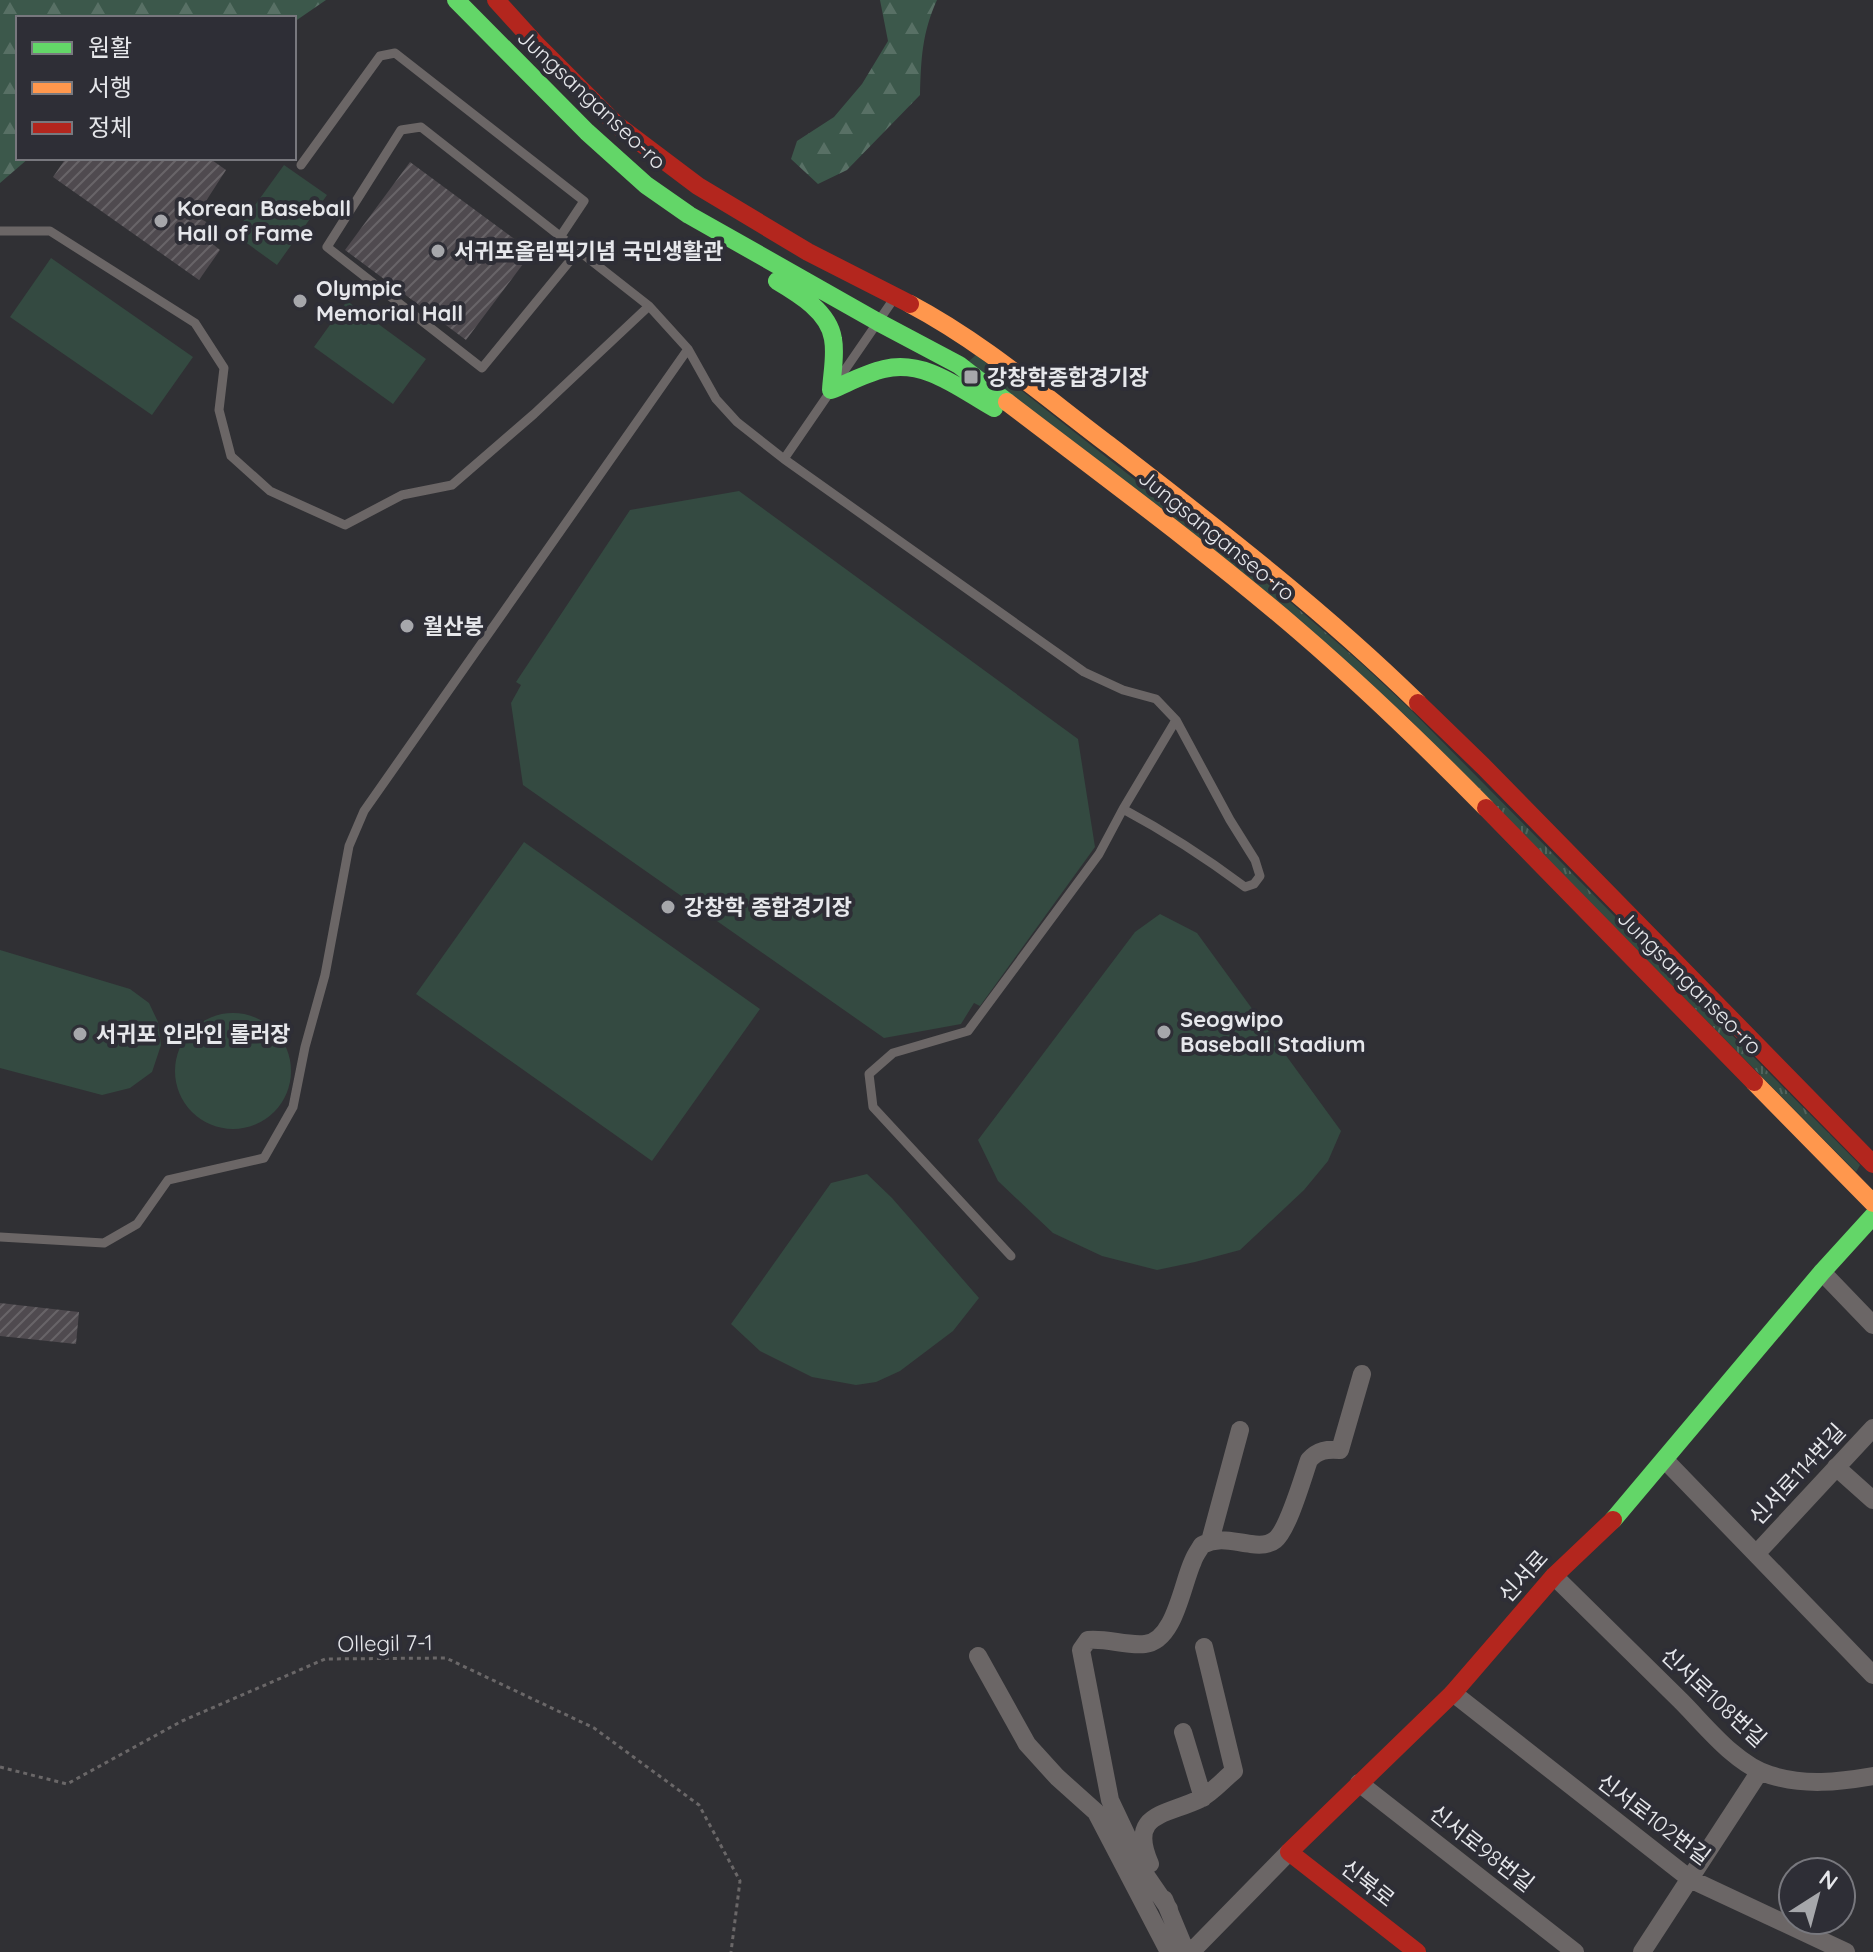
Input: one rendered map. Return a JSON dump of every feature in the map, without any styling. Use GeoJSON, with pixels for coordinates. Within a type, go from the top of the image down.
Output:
{"type":"FeatureCollection","features":[{"type":"Feature","properties":{"kind":"main road","name":"Jungsanganseo-ro"},"geometry":{"type":"LineString","coordinates":[[456,0],[587,132],[646,185],[689,215],[959,365],[1244,586],[1367,691],[1463,785],[1873,1203]]}},
{"type":"Feature","properties":{"kind":"main road","name":"Jungsanganseo-ro"},"geometry":{"type":"LineString","coordinates":[[496,0],[617,125],[698,186],[808,252],[936,318],[976,343],[1203,517],[1356,644],[1483,766],[1873,1164]]}},
{"type":"Feature","properties":{"kind":"main road"},"geometry":{"type":"LineString","coordinates":[[689,215],[720,245],[798,293],[822,316],[833,333],[831,390],[883,369],[906,366],[927,370],[983,401],[1023,429],[1056,441]]}},
{"type":"Feature","properties":{"kind":"main road","name":"신서로"},"geometry":{"type":"LineString","coordinates":[[1289,1852],[1453,1693],[1554,1576],[1606,1528],[1873,1216]]}},
{"type":"Feature","properties":{"kind":"main road","name":"신북로"},"geometry":{"type":"LineString","coordinates":[[1289,1852],[1417,1952]]}},
{"type":"Feature","properties":{"kind":"street"},"geometry":{"type":"LineString","coordinates":[[1822,1272],[1873,1325]]}},
{"type":"Feature","properties":{"kind":"street"},"geometry":{"type":"LineString","coordinates":[[1169,1909],[1145,1874],[1110,1800],[1081,1650],[1088,1640],[1146,1644],[1156,1641],[1173,1618],[1193,1560],[1202,1545],[1222,1539],[1254,1544],[1277,1539],[1287,1521],[1309,1460],[1315,1453],[1326,1449],[1340,1450],[1362,1374]]}},
{"type":"Feature","properties":{"kind":"street","name":"신서로114번길"},"geometry":{"type":"LineString","coordinates":[[1756,1554],[1873,1428]]}},
{"type":"Feature","properties":{"kind":"street"},"geometry":{"type":"LineString","coordinates":[[1210,1541],[1240,1430]]}},
{"type":"Feature","properties":{"kind":"street","name":"신서로114번길"},"geometry":{"type":"LineString","coordinates":[[1665,1460],[1873,1675]]}},
{"type":"Feature","properties":{"kind":"street"},"geometry":{"type":"LineString","coordinates":[[1836,1467],[1873,1500]]}},
{"type":"Feature","properties":{"kind":"street","name":"신서로108번길"},"geometry":{"type":"LineString","coordinates":[[1554,1576],[1730,1749],[1760,1771],[1794,1781],[1815,1783],[1873,1776]]}},
{"type":"Feature","properties":{"kind":"street"},"geometry":{"type":"LineString","coordinates":[[1189,1952],[1144,1850],[1142,1832],[1147,1823],[1163,1813],[1203,1798],[1234,1771],[1204,1647]]}},
{"type":"Feature","properties":{"kind":"street"},"geometry":{"type":"LineString","coordinates":[[978,1656],[1027,1744],[1057,1777],[1096,1812],[1169,1952]]}},
{"type":"Feature","properties":{"kind":"street","name":"신서로102번길"},"geometry":{"type":"LineString","coordinates":[[1453,1693],[1690,1879],[1846,1952]]}},
{"type":"Feature","properties":{"kind":"street"},"geometry":{"type":"LineString","coordinates":[[1183,1732],[1203,1798]]}},
{"type":"Feature","properties":{"kind":"street"},"geometry":{"type":"LineString","coordinates":[[1642,1952],[1760,1771]]}},
{"type":"Feature","properties":{"kind":"street","name":"신서로98번길"},"geometry":{"type":"LineString","coordinates":[[1359,1783],[1575,1952]]}},
{"type":"Feature","properties":{"kind":"street","name":"신서로"},"geometry":{"type":"LineString","coordinates":[[1189,1952],[1289,1852]]}},
{"type":"Feature","properties":{"kind":"lane"},"geometry":{"type":"LineString","coordinates":[[301,165],[380,56],[395,53],[584,201],[560,237]]}},
{"type":"Feature","properties":{"kind":"lane"},"geometry":{"type":"LineString","coordinates":[[578,251],[482,368],[327,247],[401,130],[421,127],[649,306],[688,349],[716,399],[737,422],[784,459],[1084,672],[1123,690],[1156,699],[1176,720],[1255,860],[1260,876],[1254,884],[1245,887],[1211,861],[1123,809]]}},
{"type":"Feature","properties":{"kind":"lane"},"geometry":{"type":"LineString","coordinates":[[0,231],[50,231],[195,323],[224,368],[219,410],[231,456],[270,491],[345,525],[402,495],[452,485],[534,414],[649,306]]}},
{"type":"Feature","properties":{"kind":"lane"},"geometry":{"type":"LineString","coordinates":[[784,459],[895,297]]}},
{"type":"Feature","properties":{"kind":"lane"},"geometry":{"type":"LineString","coordinates":[[0,1237],[104,1243],[137,1224],[168,1180],[264,1158],[293,1107],[305,1047],[325,975],[349,846],[364,811],[688,349]]}},
{"type":"Feature","properties":{"kind":"lane"},"geometry":{"type":"LineString","coordinates":[[1011,1256],[873,1107],[869,1074],[893,1053],[968,1031],[1099,854],[1176,720]]}},
{"type":"Feature","properties":{"kind":"path","name":"Ollegil 7-1"},"geometry":{"type":"LineString","coordinates":[[0,1767],[67,1784],[182,1721],[325,1659],[446,1658],[594,1728],[699,1805],[740,1881],[731,1952]]}},
{"type":"Feature","properties":{"kind":"green space"},"geometry":{"type":"Polygon","coordinates":[[[0,0],[326,0],[296,21],[296,16],[16,16],[16,160],[27,160],[0,183],[0,0]]]}},
{"type":"Feature","properties":{"kind":"green space"},"geometry":{"type":"Polygon","coordinates":[[[880,0],[937,0],[923,46],[920,95],[847,170],[818,184],[791,159],[797,141],[834,117],[862,84],[888,41],[880,0]]]}},
{"type":"Feature","properties":{"kind":"green space"},"geometry":{"type":"Polygon","coordinates":[[[284,165],[327,195],[277,265],[234,234],[284,165]]]}},
{"type":"Feature","properties":{"kind":"green space"},"geometry":{"type":"Polygon","coordinates":[[[51,258],[193,357],[152,415],[10,317],[51,258]]]}},
{"type":"Feature","properties":{"kind":"green space"},"geometry":{"type":"Polygon","coordinates":[[[347,301],[426,359],[393,404],[314,347],[347,301]]]}},
{"type":"Feature","properties":{"kind":"green space"},"geometry":{"type":"Polygon","coordinates":[[[976,355],[1282,595],[1362,664],[1860,1165],[1856,1172],[1406,716],[969,361],[976,355]]]}},
{"type":"Feature","properties":{"kind":"green space"},"geometry":{"type":"Polygon","coordinates":[[[739,491],[1078,739],[1095,847],[980,1006],[974,1003],[961,1024],[884,1038],[523,785],[511,703],[521,685],[516,682],[630,510],[739,491]]]}},
{"type":"Feature","properties":{"kind":"green space"},"geometry":{"type":"Polygon","coordinates":[[[524,842],[760,1009],[652,1161],[416,994],[524,842]]]}},
{"type":"Feature","properties":{"kind":"green space","name":"Seogwipo Baseball Stadium"},"geometry":{"type":"Polygon","coordinates":[[[1160,914],[1197,933],[1341,1131],[1328,1161],[1304,1190],[1240,1250],[1157,1270],[1102,1256],[1053,1233],[998,1181],[978,1140],[1135,932],[1160,914]]]}},
{"type":"Feature","properties":{"kind":"green space","name":"서귀포 인라인 롤러장"},"geometry":{"type":"Polygon","coordinates":[[[0,950],[130,989],[149,1003],[158,1022],[161,1045],[152,1072],[130,1088],[102,1095],[0,1068],[0,950]]]}},
{"type":"Feature","properties":{"kind":"green space"},"geometry":{"type":"Polygon","coordinates":[[[233,1013],[255,1017],[274,1030],[287,1049],[291,1071],[287,1093],[274,1112],[255,1125],[233,1129],[211,1125],[192,1112],[179,1093],[175,1071],[179,1049],[192,1030],[211,1017],[233,1013]]]}},
{"type":"Feature","properties":{"kind":"green space"},"geometry":{"type":"Polygon","coordinates":[[[867,1174],[892,1198],[979,1298],[953,1331],[900,1371],[876,1382],[856,1385],[812,1377],[760,1351],[731,1324],[831,1183],[867,1174]]]}},
{"type":"Feature","properties":{"kind":"building","name":"Korean Baseball Hall of Fame"},"geometry":{"type":"Polygon","coordinates":[[[65,160],[212,160],[226,170],[199,218],[212,225],[204,237],[220,250],[199,280],[53,177],[65,160]]]}},
{"type":"Feature","properties":{"kind":"building","name":"서귀포올림픽기념 국민생활관"},"geometry":{"type":"Polygon","coordinates":[[[410,162],[532,252],[466,340],[345,250],[410,162]]]}},
{"type":"Feature","properties":{"kind":"building"},"geometry":{"type":"Polygon","coordinates":[[[0,1303],[79,1312],[76,1344],[0,1336],[0,1303]]]}},
{"type":"Feature","properties":{"kind":"traffic: fast"},"geometry":{"type":"LineString","coordinates":[[456,0],[587,132],[646,185],[689,215],[959,365],[1007,402]]}},
{"type":"Feature","properties":{"kind":"traffic: fast"},"geometry":{"type":"LineString","coordinates":[[777,281],[812,305],[826,320],[834,351],[831,390],[884,369],[914,368],[942,378],[994,408]]}},
{"type":"Feature","properties":{"kind":"traffic: fast"},"geometry":{"type":"LineString","coordinates":[[1613,1520],[1873,1216]]}},
{"type":"Feature","properties":{"kind":"traffic: slow"},"geometry":{"type":"LineString","coordinates":[[910,304],[987,352],[1188,507],[1306,602],[1418,703]]}},
{"type":"Feature","properties":{"kind":"traffic: slow"},"geometry":{"type":"LineString","coordinates":[[1007,402],[1192,543],[1300,632],[1395,718],[1486,808]]}},
{"type":"Feature","properties":{"kind":"traffic: slow"},"geometry":{"type":"LineString","coordinates":[[1754,1082],[1873,1203]]}},
{"type":"Feature","properties":{"kind":"traffic: jam"},"geometry":{"type":"LineString","coordinates":[[496,0],[617,125],[698,186],[808,252],[910,304]]}},
{"type":"Feature","properties":{"kind":"traffic: jam"},"geometry":{"type":"LineString","coordinates":[[1418,703],[1873,1164]]}},
{"type":"Feature","properties":{"kind":"traffic: jam"},"geometry":{"type":"LineString","coordinates":[[1486,808],[1754,1082]]}},
{"type":"Feature","properties":{"kind":"traffic: jam"},"geometry":{"type":"LineString","coordinates":[[1417,1952],[1289,1852],[1453,1693],[1554,1576],[1613,1520]]}},
{"type":"Feature","properties":{"kind":"place","name":"Korean Baseball Hall of Fame"},"geometry":{"type":"Point","coordinates":[161,221]}},
{"type":"Feature","properties":{"kind":"place","name":"서귀포올림픽기념 국민생활관"},"geometry":{"type":"Point","coordinates":[438,251]}},
{"type":"Feature","properties":{"kind":"place","name":"Olympic Memorial Hall"},"geometry":{"type":"Point","coordinates":[300,301]}},
{"type":"Feature","properties":{"kind":"place","name":"강창학종합경기장"},"geometry":{"type":"Point","coordinates":[971,377]}},
{"type":"Feature","properties":{"kind":"place","name":"월산봉"},"geometry":{"type":"Point","coordinates":[407,626]}},
{"type":"Feature","properties":{"kind":"place","name":"강창학 종합경기장"},"geometry":{"type":"Point","coordinates":[668,907]}},
{"type":"Feature","properties":{"kind":"place","name":"Seogwipo Baseball Stadium"},"geometry":{"type":"Point","coordinates":[1164,1032]}},
{"type":"Feature","properties":{"kind":"place","name":"서귀포 인라인 롤러장"},"geometry":{"type":"Point","coordinates":[80,1034]}}]}
